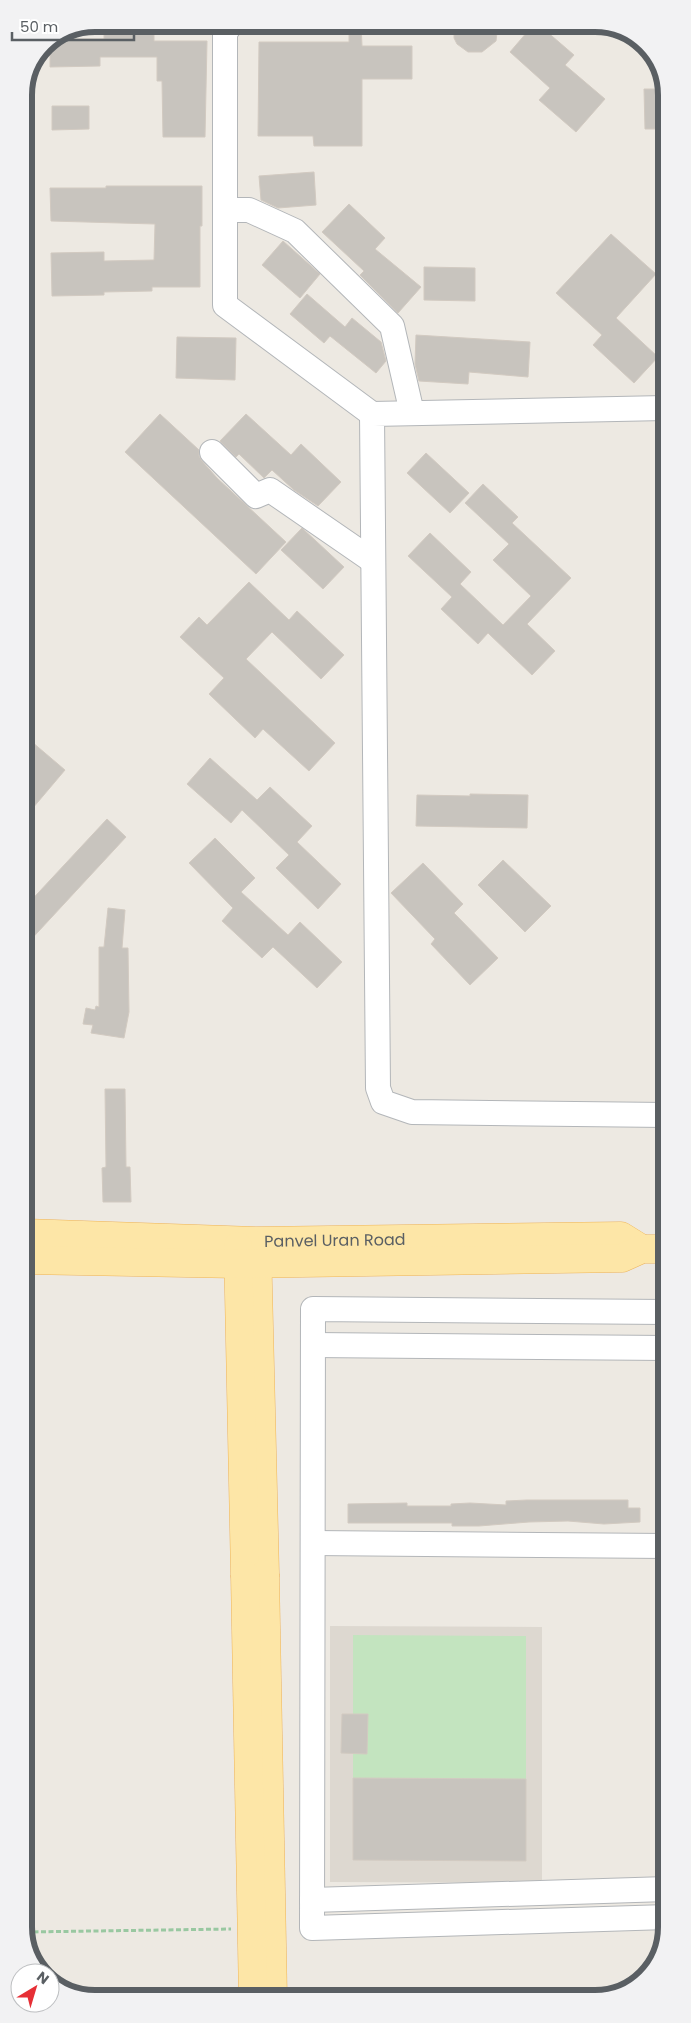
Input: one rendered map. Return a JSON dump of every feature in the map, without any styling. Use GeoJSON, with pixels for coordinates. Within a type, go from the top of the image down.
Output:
{"type":"FeatureCollection","features":[{"type":"Feature","properties":{"kind":"main road","name":"Panvel Uran Road"},"geometry":{"type":"LineString","coordinates":[[32,1234],[248,1252]]}},
{"type":"Feature","properties":{"kind":"main road","name":"Panvel Uran Road"},"geometry":{"type":"LineString","coordinates":[[32,1260],[621,1236],[654,1249]]}},
{"type":"Feature","properties":{"kind":"main road"},"geometry":{"type":"LineString","coordinates":[[248,1252],[255,1574],[273,1990]]}},
{"type":"Feature","properties":{"kind":"main road"},"geometry":{"type":"LineString","coordinates":[[253,1990],[255,1574]]}},
{"type":"Feature","properties":{"kind":"street"},"geometry":{"type":"LineString","coordinates":[[225,32],[225,305],[372,414],[658,408]]}},
{"type":"Feature","properties":{"kind":"street"},"geometry":{"type":"LineString","coordinates":[[225,210],[249,210],[296,231],[392,326],[412,414]]}},
{"type":"Feature","properties":{"kind":"street"},"geometry":{"type":"LineString","coordinates":[[372,414],[378,1088],[383,1102],[412,1112],[658,1114]]}},
{"type":"Feature","properties":{"kind":"street"},"geometry":{"type":"LineString","coordinates":[[212,452],[256,496],[270,490],[374,561]]}},
{"type":"Feature","properties":{"kind":"street"},"geometry":{"type":"LineString","coordinates":[[658,1312],[313,1309],[312,1928],[658,1917]]}},
{"type":"Feature","properties":{"kind":"street"},"geometry":{"type":"LineString","coordinates":[[313,1345],[658,1348]]}},
{"type":"Feature","properties":{"kind":"street"},"geometry":{"type":"LineString","coordinates":[[313,1543],[658,1546]]}},
{"type":"Feature","properties":{"kind":"street"},"geometry":{"type":"LineString","coordinates":[[312,1900],[658,1889]]}},
{"type":"Feature","properties":{"kind":"path"},"geometry":{"type":"LineString","coordinates":[[32,1932],[233,1929]]}},
{"type":"Feature","properties":{"kind":"shaded area"},"geometry":{"type":"Polygon","coordinates":[[[330,1626],[542,1627],[542,1883],[330,1882],[330,1626]]]}},
{"type":"Feature","properties":{"kind":"green space"},"geometry":{"type":"Polygon","coordinates":[[[353,1635],[526,1636],[526,1779],[353,1778],[353,1635]]]}},
{"type":"Feature","properties":{"kind":"building"},"geometry":{"type":"Polygon","coordinates":[[[104,32],[154,32],[154,41],[207,41],[205,137],[163,137],[162,81],[157,81],[157,57],[100,57],[100,66],[50,67],[50,52],[67,39],[104,39],[104,32]]]}},
{"type":"Feature","properties":{"kind":"building"},"geometry":{"type":"Polygon","coordinates":[[[349,33],[361,33],[362,46],[412,46],[412,79],[362,79],[362,146],[314,146],[313,136],[258,136],[259,42],[349,42],[349,33]]]}},
{"type":"Feature","properties":{"kind":"building"},"geometry":{"type":"Polygon","coordinates":[[[454,33],[497,33],[496,41],[482,52],[468,52],[457,44],[454,33]]]}},
{"type":"Feature","properties":{"kind":"building"},"geometry":{"type":"Polygon","coordinates":[[[526,33],[548,33],[574,55],[565,65],[605,99],[576,132],[539,100],[550,88],[510,52],[526,33]]]}},
{"type":"Feature","properties":{"kind":"building"},"geometry":{"type":"Polygon","coordinates":[[[644,89],[658,89],[658,129],[645,129],[644,89]]]}},
{"type":"Feature","properties":{"kind":"building"},"geometry":{"type":"Polygon","coordinates":[[[52,106],[89,106],[89,129],[52,130],[52,106]]]}},
{"type":"Feature","properties":{"kind":"building"},"geometry":{"type":"Polygon","coordinates":[[[314,172],[316,205],[278,208],[261,200],[259,176],[314,172]]]}},
{"type":"Feature","properties":{"kind":"building"},"geometry":{"type":"Polygon","coordinates":[[[106,186],[202,186],[200,287],[152,287],[152,291],[104,292],[104,295],[52,296],[51,253],[104,252],[104,261],[154,260],[155,224],[51,221],[50,188],[106,188],[106,186]]]}},
{"type":"Feature","properties":{"kind":"building"},"geometry":{"type":"Polygon","coordinates":[[[349,204],[385,238],[375,249],[421,287],[398,313],[360,275],[364,271],[322,232],[349,204]]]}},
{"type":"Feature","properties":{"kind":"building"},"geometry":{"type":"Polygon","coordinates":[[[611,234],[656,274],[616,318],[658,357],[634,383],[593,345],[602,335],[556,293],[611,234]]]}},
{"type":"Feature","properties":{"kind":"building"},"geometry":{"type":"Polygon","coordinates":[[[283,241],[320,274],[300,298],[262,265],[283,241]]]}},
{"type":"Feature","properties":{"kind":"building"},"geometry":{"type":"Polygon","coordinates":[[[424,267],[475,268],[475,301],[424,300],[424,267]]]}},
{"type":"Feature","properties":{"kind":"building"},"geometry":{"type":"Polygon","coordinates":[[[307,294],[345,327],[352,318],[381,342],[386,361],[376,373],[330,336],[324,343],[290,314],[307,294]]]}},
{"type":"Feature","properties":{"kind":"building"},"geometry":{"type":"Polygon","coordinates":[[[416,335],[530,342],[528,377],[469,372],[468,384],[419,381],[415,364],[416,335]]]}},
{"type":"Feature","properties":{"kind":"building"},"geometry":{"type":"Polygon","coordinates":[[[177,337],[236,338],[235,380],[176,378],[177,337]]]}},
{"type":"Feature","properties":{"kind":"building"},"geometry":{"type":"Polygon","coordinates":[[[160,414],[199,450],[199,456],[202,461],[217,478],[286,542],[256,574],[125,452],[160,414]]]}},
{"type":"Feature","properties":{"kind":"building"},"geometry":{"type":"Polygon","coordinates":[[[246,414],[291,455],[301,444],[341,482],[318,506],[294,490],[272,470],[264,478],[239,454],[236,457],[220,441],[246,414]]]}},
{"type":"Feature","properties":{"kind":"building"},"geometry":{"type":"Polygon","coordinates":[[[426,453],[469,493],[450,513],[407,473],[426,453]]]}},
{"type":"Feature","properties":{"kind":"building"},"geometry":{"type":"Polygon","coordinates":[[[483,484],[518,517],[512,523],[571,578],[527,624],[555,651],[532,675],[488,633],[478,644],[441,609],[452,597],[408,556],[430,533],[471,572],[460,584],[503,625],[531,596],[493,560],[509,544],[465,503],[483,484]]]}},
{"type":"Feature","properties":{"kind":"building"},"geometry":{"type":"Polygon","coordinates":[[[302,528],[344,567],[323,589],[281,550],[302,528]]]}},
{"type":"Feature","properties":{"kind":"building"},"geometry":{"type":"Polygon","coordinates":[[[249,582],[289,620],[297,611],[344,655],[321,679],[272,632],[246,659],[335,743],[309,771],[263,729],[255,738],[209,694],[224,678],[180,637],[199,617],[207,625],[249,582]]]}},
{"type":"Feature","properties":{"kind":"building"},"geometry":{"type":"Polygon","coordinates":[[[32,742],[65,770],[32,809],[32,776],[35,772],[32,769],[32,742]]]}},
{"type":"Feature","properties":{"kind":"building"},"geometry":{"type":"Polygon","coordinates":[[[210,758],[257,800],[270,787],[312,826],[297,842],[341,884],[318,909],[276,868],[289,855],[242,810],[231,823],[187,784],[210,758]]]}},
{"type":"Feature","properties":{"kind":"building"},"geometry":{"type":"Polygon","coordinates":[[[470,794],[528,795],[527,828],[416,826],[417,795],[470,796],[470,794]]]}},
{"type":"Feature","properties":{"kind":"building"},"geometry":{"type":"Polygon","coordinates":[[[107,819],[126,837],[32,938],[32,899],[107,819]]]}},
{"type":"Feature","properties":{"kind":"building"},"geometry":{"type":"Polygon","coordinates":[[[215,838],[255,878],[241,892],[288,935],[300,922],[342,962],[317,988],[273,947],[262,958],[222,921],[233,908],[189,863],[215,838]]]}},
{"type":"Feature","properties":{"kind":"building"},"geometry":{"type":"Polygon","coordinates":[[[503,860],[551,906],[525,932],[478,885],[503,860]]]}},
{"type":"Feature","properties":{"kind":"building"},"geometry":{"type":"Polygon","coordinates":[[[423,863],[463,904],[454,913],[498,958],[470,985],[431,944],[435,939],[391,893],[423,863]]]}},
{"type":"Feature","properties":{"kind":"building"},"geometry":{"type":"Polygon","coordinates":[[[108,908],[125,910],[122,948],[128,948],[129,1012],[124,1038],[91,1033],[93,1025],[83,1024],[86,1008],[95,1010],[96,1006],[99,1007],[99,947],[104,947],[108,908]]]}},
{"type":"Feature","properties":{"kind":"building"},"geometry":{"type":"Polygon","coordinates":[[[105,1089],[125,1089],[126,1167],[130,1167],[131,1202],[103,1202],[102,1168],[106,1167],[105,1089]]]}},
{"type":"Feature","properties":{"kind":"building"},"geometry":{"type":"Polygon","coordinates":[[[628,1500],[628,1508],[640,1508],[640,1522],[604,1524],[568,1521],[479,1526],[452,1526],[452,1523],[348,1523],[348,1504],[407,1503],[407,1506],[451,1506],[451,1504],[470,1503],[506,1505],[506,1501],[628,1500]]]}},
{"type":"Feature","properties":{"kind":"building"},"geometry":{"type":"Polygon","coordinates":[[[342,1714],[368,1714],[367,1754],[341,1753],[342,1714]]]}},
{"type":"Feature","properties":{"kind":"building"},"geometry":{"type":"Polygon","coordinates":[[[353,1778],[526,1779],[526,1861],[353,1860],[353,1778]]]}}]}
